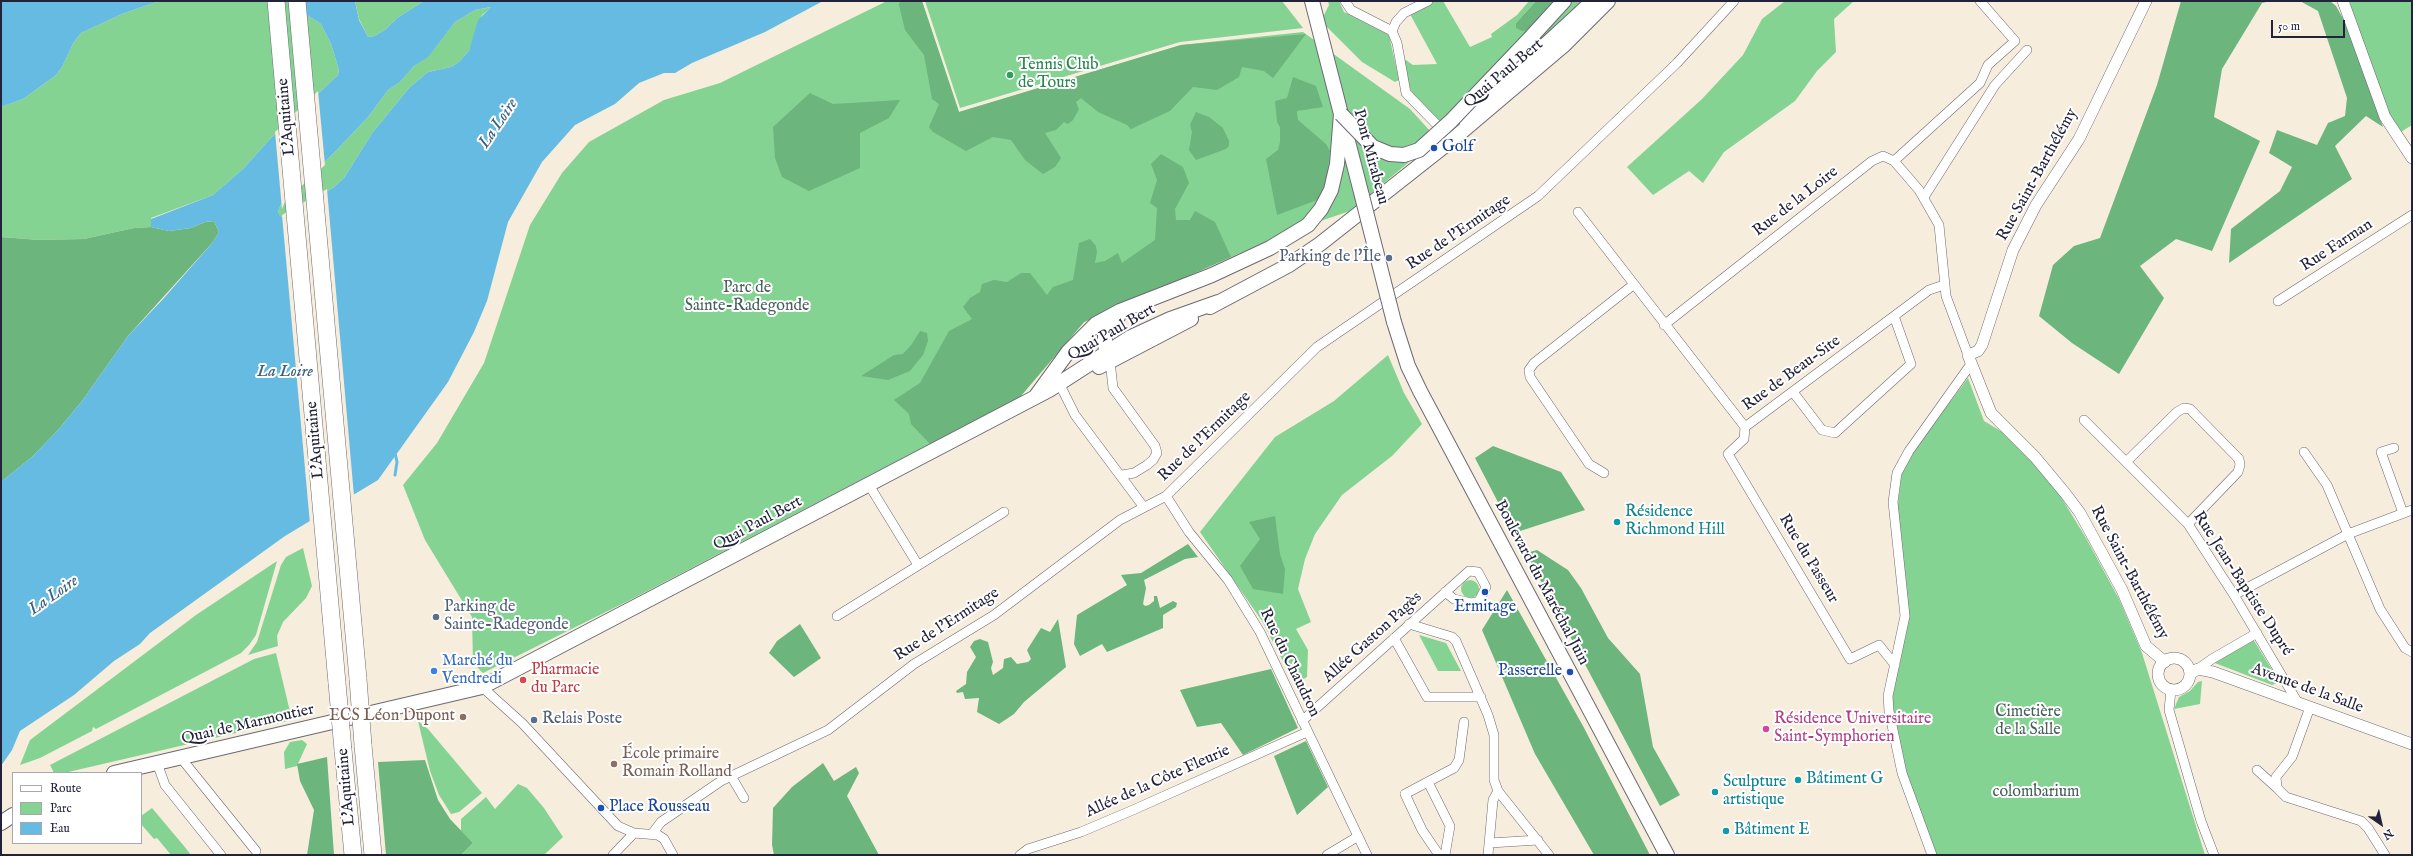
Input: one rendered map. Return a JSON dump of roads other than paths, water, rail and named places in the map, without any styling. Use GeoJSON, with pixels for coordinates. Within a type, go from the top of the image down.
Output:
{"type":"FeatureCollection","features":[{"type":"Feature","properties":{"kind":"highway","name":"L'Aquitaine"},"geometry":{"type":"LineString","coordinates":[[276,1],[353,855]]}},
{"type":"Feature","properties":{"kind":"highway","name":"L'Aquitaine"},"geometry":{"type":"LineString","coordinates":[[297,1],[373,855]]}},
{"type":"Feature","properties":{"kind":"main road","name":"Pont Mirabeau"},"geometry":{"type":"LineString","coordinates":[[1312,1],[1394,322]]}},
{"type":"Feature","properties":{"kind":"main road"},"geometry":{"type":"LineString","coordinates":[[1341,114],[1374,147],[1390,154],[1404,155],[1419,150],[1451,121],[1564,1]]}},
{"type":"Feature","properties":{"kind":"main road","name":"Quai Paul Bert"},"geometry":{"type":"LineString","coordinates":[[1450,138],[1593,1]]}},
{"type":"Feature","properties":{"kind":"main road","name":"Quai Paul Bert"},"geometry":{"type":"LineString","coordinates":[[482,687],[870,485],[1035,397],[1055,389],[1109,356],[1131,337],[1170,319],[1218,302],[1288,265],[1315,248],[1563,46],[1608,1]]}},
{"type":"Feature","properties":{"kind":"main road"},"geometry":{"type":"LineString","coordinates":[[1035,397],[1055,368],[1087,331],[1106,318],[1212,275],[1270,248],[1308,225],[1321,208],[1331,190],[1337,164],[1341,114]]}},
{"type":"Feature","properties":{"kind":"main road"},"geometry":{"type":"LineString","coordinates":[[1109,356],[1104,338],[1109,324],[1150,300]]}},
{"type":"Feature","properties":{"kind":"main road","name":"Boulevard du Maréchal Juin"},"geometry":{"type":"LineString","coordinates":[[1394,322],[1408,366],[1420,391],[1667,855]]}},
{"type":"Feature","properties":{"kind":"main road","name":"Quai de Marmoutier"},"geometry":{"type":"LineString","coordinates":[[118,772],[482,687]]}},
{"type":"Feature","properties":{"kind":"main road"},"geometry":{"type":"LineString","coordinates":[[1,823],[12,816]]}},
{"type":"Feature","properties":{"kind":"street"},"geometry":{"type":"LineString","coordinates":[[1345,1],[1351,10],[1392,31],[1397,43],[1406,92],[1450,138]]}},
{"type":"Feature","properties":{"kind":"street"},"geometry":{"type":"LineString","coordinates":[[1392,31],[1396,22],[1404,13],[1428,1]]}},
{"type":"Feature","properties":{"kind":"street","name":"Rue de l'Ermitage"},"geometry":{"type":"LineString","coordinates":[[652,834],[661,822],[731,776],[828,730],[914,664],[994,615],[1120,520],[1143,506],[1166,496],[1317,347],[1538,196],[1677,63],[1734,1]]}},
{"type":"Feature","properties":{"kind":"street"},"geometry":{"type":"LineString","coordinates":[[1932,855],[1902,773],[1888,696],[1905,616],[1893,502],[1897,473],[1909,451],[1969,360],[1944,285],[1939,225],[1924,197],[1894,161],[1980,83],[1988,65],[2014,41],[1980,1]]}},
{"type":"Feature","properties":{"kind":"street","name":"Rue Saint-Barthélémy"},"geometry":{"type":"LineString","coordinates":[[2146,1],[2079,139],[2036,205],[2013,250],[1982,345],[1969,360],[1991,413],[2053,476],[2080,513],[2122,590],[2146,646],[2165,662]]}},
{"type":"Feature","properties":{"kind":"street"},"geometry":{"type":"LineString","coordinates":[[2343,1],[2385,117],[2412,158]]}},
{"type":"Feature","properties":{"kind":"street"},"geometry":{"type":"LineString","coordinates":[[1924,197],[1995,85],[2027,50]]}},
{"type":"Feature","properties":{"kind":"street","name":"Rue de la Loire"},"geometry":{"type":"LineString","coordinates":[[1664,325],[1875,159],[1883,156],[1894,161]]}},
{"type":"Feature","properties":{"kind":"street"},"geometry":{"type":"LineString","coordinates":[[1578,212],[1664,325]]}},
{"type":"Feature","properties":{"kind":"street","name":"Rue Farman"},"geometry":{"type":"LineString","coordinates":[[2278,301],[2412,215]]}},
{"type":"Feature","properties":{"kind":"street"},"geometry":{"type":"LineString","coordinates":[[1604,473],[1589,464],[1530,377],[1529,370],[1534,363],[1633,285]]}},
{"type":"Feature","properties":{"kind":"street","name":"Rue de Beau-Site"},"geometry":{"type":"LineString","coordinates":[[1664,325],[1745,427],[1929,290],[1944,285]]}},
{"type":"Feature","properties":{"kind":"street"},"geometry":{"type":"LineString","coordinates":[[1793,392],[1822,430],[1835,433],[1911,364],[1894,316]]}},
{"type":"Feature","properties":{"kind":"street"},"geometry":{"type":"LineString","coordinates":[[1109,356],[1113,388],[1155,446],[1157,453],[1153,460],[1147,465],[1134,473],[1122,475]]}},
{"type":"Feature","properties":{"kind":"street"},"geometry":{"type":"LineString","coordinates":[[1055,389],[1122,475],[1143,506]]}},
{"type":"Feature","properties":{"kind":"street"},"geometry":{"type":"LineString","coordinates":[[2126,462],[2177,412],[2184,408],[2190,409],[2239,459],[2240,465],[2238,472],[2188,524]]}},
{"type":"Feature","properties":{"kind":"street","name":"Rue Jean-Baptiste Dupré"},"geometry":{"type":"LineString","coordinates":[[2084,420],[2188,524],[2257,633],[2298,703]]}},
{"type":"Feature","properties":{"kind":"street","name":"Rue du Passeur"},"geometry":{"type":"LineString","coordinates":[[1745,427],[1744,439],[1728,454],[1850,659],[1879,645],[1895,665]]}},
{"type":"Feature","properties":{"kind":"street"},"geometry":{"type":"LineString","coordinates":[[2234,596],[2348,534],[2408,512],[2381,452],[2394,448]]}},
{"type":"Feature","properties":{"kind":"street"},"geometry":{"type":"LineString","coordinates":[[2304,452],[2327,485],[2380,609],[2405,648],[2412,652]]}},
{"type":"Feature","properties":{"kind":"street"},"geometry":{"type":"LineString","coordinates":[[870,485],[918,565]]}},
{"type":"Feature","properties":{"kind":"street","name":"Rue du Chaudron"},"geometry":{"type":"LineString","coordinates":[[1166,496],[1189,532],[1228,580],[1260,632],[1306,732],[1367,855]]}},
{"type":"Feature","properties":{"kind":"street"},"geometry":{"type":"LineString","coordinates":[[836,616],[1004,512]]}},
{"type":"Feature","properties":{"kind":"street","name":"Allée Gaston Pagès"},"geometry":{"type":"LineString","coordinates":[[1302,721],[1445,592]]}},
{"type":"Feature","properties":{"kind":"street"},"geometry":{"type":"LineString","coordinates":[[1409,624],[1452,637],[1456,641],[1481,697],[1494,736],[1494,780],[1498,791],[1549,855]]}},
{"type":"Feature","properties":{"kind":"street"},"geometry":{"type":"LineString","coordinates":[[2171,690],[2184,686],[2194,672],[2212,658],[2257,633]]}},
{"type":"Feature","properties":{"kind":"street"},"geometry":{"type":"LineString","coordinates":[[1394,638],[1427,697],[1481,697]]}},
{"type":"Feature","properties":{"kind":"street"},"geometry":{"type":"LineString","coordinates":[[2171,690],[2162,684],[2159,675],[2165,662],[2174,659],[2183,662],[2194,672]]}},
{"type":"Feature","properties":{"kind":"street","name":"Avenue de la Salle"},"geometry":{"type":"LineString","coordinates":[[2194,672],[2248,684],[2412,744]]}},
{"type":"Feature","properties":{"kind":"street"},"geometry":{"type":"LineString","coordinates":[[482,687],[522,723],[618,826],[634,833],[652,834],[664,839],[673,855]]}},
{"type":"Feature","properties":{"kind":"street"},"geometry":{"type":"LineString","coordinates":[[2171,690],[2168,710],[2201,821],[2214,855]]}},
{"type":"Feature","properties":{"kind":"street"},"geometry":{"type":"LineString","coordinates":[[2277,788],[2276,777],[2292,757],[2310,707]]}},
{"type":"Feature","properties":{"kind":"street"},"geometry":{"type":"LineString","coordinates":[[1439,855],[1422,830],[1405,794],[1454,768],[1459,760],[1464,722]]}},
{"type":"Feature","properties":{"kind":"street","name":"Allée de la Côte Fleurie"},"geometry":{"type":"LineString","coordinates":[[1020,855],[1028,849],[1081,832],[1133,810],[1306,732]]}},
{"type":"Feature","properties":{"kind":"street"},"geometry":{"type":"LineString","coordinates":[[182,758],[256,851]]}},
{"type":"Feature","properties":{"kind":"street"},"geometry":{"type":"LineString","coordinates":[[157,763],[165,785],[221,855]]}},
{"type":"Feature","properties":{"kind":"street"},"geometry":{"type":"LineString","coordinates":[[2257,770],[2286,797],[2361,821],[2368,828],[2385,855]]}},
{"type":"Feature","properties":{"kind":"street"},"geometry":{"type":"LineString","coordinates":[[731,776],[744,798]]}},
{"type":"Feature","properties":{"kind":"street"},"geometry":{"type":"LineString","coordinates":[[1428,782],[1450,826],[1445,855]]}},
{"type":"Feature","properties":{"kind":"street"},"geometry":{"type":"LineString","coordinates":[[1488,855],[1493,800],[1498,791]]}},
{"type":"Feature","properties":{"kind":"street"},"geometry":{"type":"LineString","coordinates":[[613,855],[634,833]]}},
{"type":"Feature","properties":{"kind":"street"},"geometry":{"type":"LineString","coordinates":[[1327,855],[1357,837]]}},
{"type":"Feature","properties":{"kind":"street"},"geometry":{"type":"LineString","coordinates":[[1490,843],[1538,840]]}},
{"type":"Feature","properties":{"kind":"water"},"geometry":{"type":"Polygon","coordinates":[[[1,1],[159,1],[122,14],[81,33],[74,42],[62,67],[55,76],[23,99],[1,107],[1,1]]]}},
{"type":"Feature","properties":{"kind":"water","name":"La Loire"},"geometry":{"type":"Polygon","coordinates":[[[285,1],[355,1],[359,20],[368,37],[375,36],[386,29],[397,18],[424,1],[823,1],[765,32],[692,63],[675,73],[664,73],[639,83],[615,104],[575,125],[542,162],[508,222],[487,301],[474,332],[448,382],[378,480],[285,536],[150,633],[140,644],[114,661],[74,695],[20,731],[12,750],[1,766],[1,482],[33,456],[58,430],[82,401],[128,336],[164,298],[213,242],[219,232],[214,221],[205,222],[191,228],[169,231],[151,227],[151,219],[213,195],[243,169],[270,139],[338,75],[339,70],[331,44],[321,24],[285,1]],[[491,7],[475,10],[455,22],[428,57],[414,66],[400,82],[388,90],[369,116],[332,155],[283,200],[278,211],[280,216],[284,217],[334,187],[344,178],[373,132],[409,88],[428,72],[451,67],[459,62],[469,51],[478,20],[491,7]]]}},
{"type":"Feature","properties":{"kind":"waterway"},"geometry":{"type":"LineString","coordinates":[[395,453],[397,462],[395,475]]}},
{"type":"Feature","properties":{"kind":"place","name":"Tennis Club de Tours"},"geometry":{"type":"Point","coordinates":[1010,75]}},
{"type":"Feature","properties":{"kind":"place","name":"Golf"},"geometry":{"type":"Point","coordinates":[1434,148]}},
{"type":"Feature","properties":{"kind":"place","name":"Parking de l'Île"},"geometry":{"type":"Point","coordinates":[1389,258]}},
{"type":"Feature","properties":{"kind":"place","name":"Résidence Richmond Hill"},"geometry":{"type":"Point","coordinates":[1617,522]}},
{"type":"Feature","properties":{"kind":"place","name":"Ermitage"},"geometry":{"type":"Point","coordinates":[1485,592]}},
{"type":"Feature","properties":{"kind":"place","name":"Parking de Sainte-Radegonde"},"geometry":{"type":"Point","coordinates":[436,617]}},
{"type":"Feature","properties":{"kind":"place","name":"Marché du Vendredi"},"geometry":{"type":"Point","coordinates":[434,671]}},
{"type":"Feature","properties":{"kind":"place","name":"Passerelle"},"geometry":{"type":"Point","coordinates":[1570,672]}},
{"type":"Feature","properties":{"kind":"place","name":"Pharmacie du Parc"},"geometry":{"type":"Point","coordinates":[523,680]}},
{"type":"Feature","properties":{"kind":"place","name":"ECS Léon Dupont"},"geometry":{"type":"Point","coordinates":[463,717]}},
{"type":"Feature","properties":{"kind":"place","name":"Relais Poste"},"geometry":{"type":"Point","coordinates":[534,720]}},
{"type":"Feature","properties":{"kind":"place","name":"Résidence Universitaire Saint-Symphorien"},"geometry":{"type":"Point","coordinates":[1766,729]}},
{"type":"Feature","properties":{"kind":"place","name":"École primaire Romain Rolland"},"geometry":{"type":"Point","coordinates":[614,764]}},
{"type":"Feature","properties":{"kind":"place","name":"Bâtiment G"},"geometry":{"type":"Point","coordinates":[1798,780]}},
{"type":"Feature","properties":{"kind":"place","name":"Sculpture artistique"},"geometry":{"type":"Point","coordinates":[1715,792]}},
{"type":"Feature","properties":{"kind":"place","name":"Place Rousseau"},"geometry":{"type":"Point","coordinates":[601,808]}},
{"type":"Feature","properties":{"kind":"place","name":"Bâtiment E"},"geometry":{"type":"Point","coordinates":[1726,831]}},
{"type":"Feature","properties":{"kind":"park label","name":"Parc de Sainte-Radegonde"},"geometry":{"type":"Point","coordinates":[747,298]}},
{"type":"Feature","properties":{"kind":"park label","name":"Cimetière de la Salle"},"geometry":{"type":"Point","coordinates":[2028,722]}},
{"type":"Feature","properties":{"kind":"park label","name":"colombarium"},"geometry":{"type":"Point","coordinates":[2036,793]}}]}
